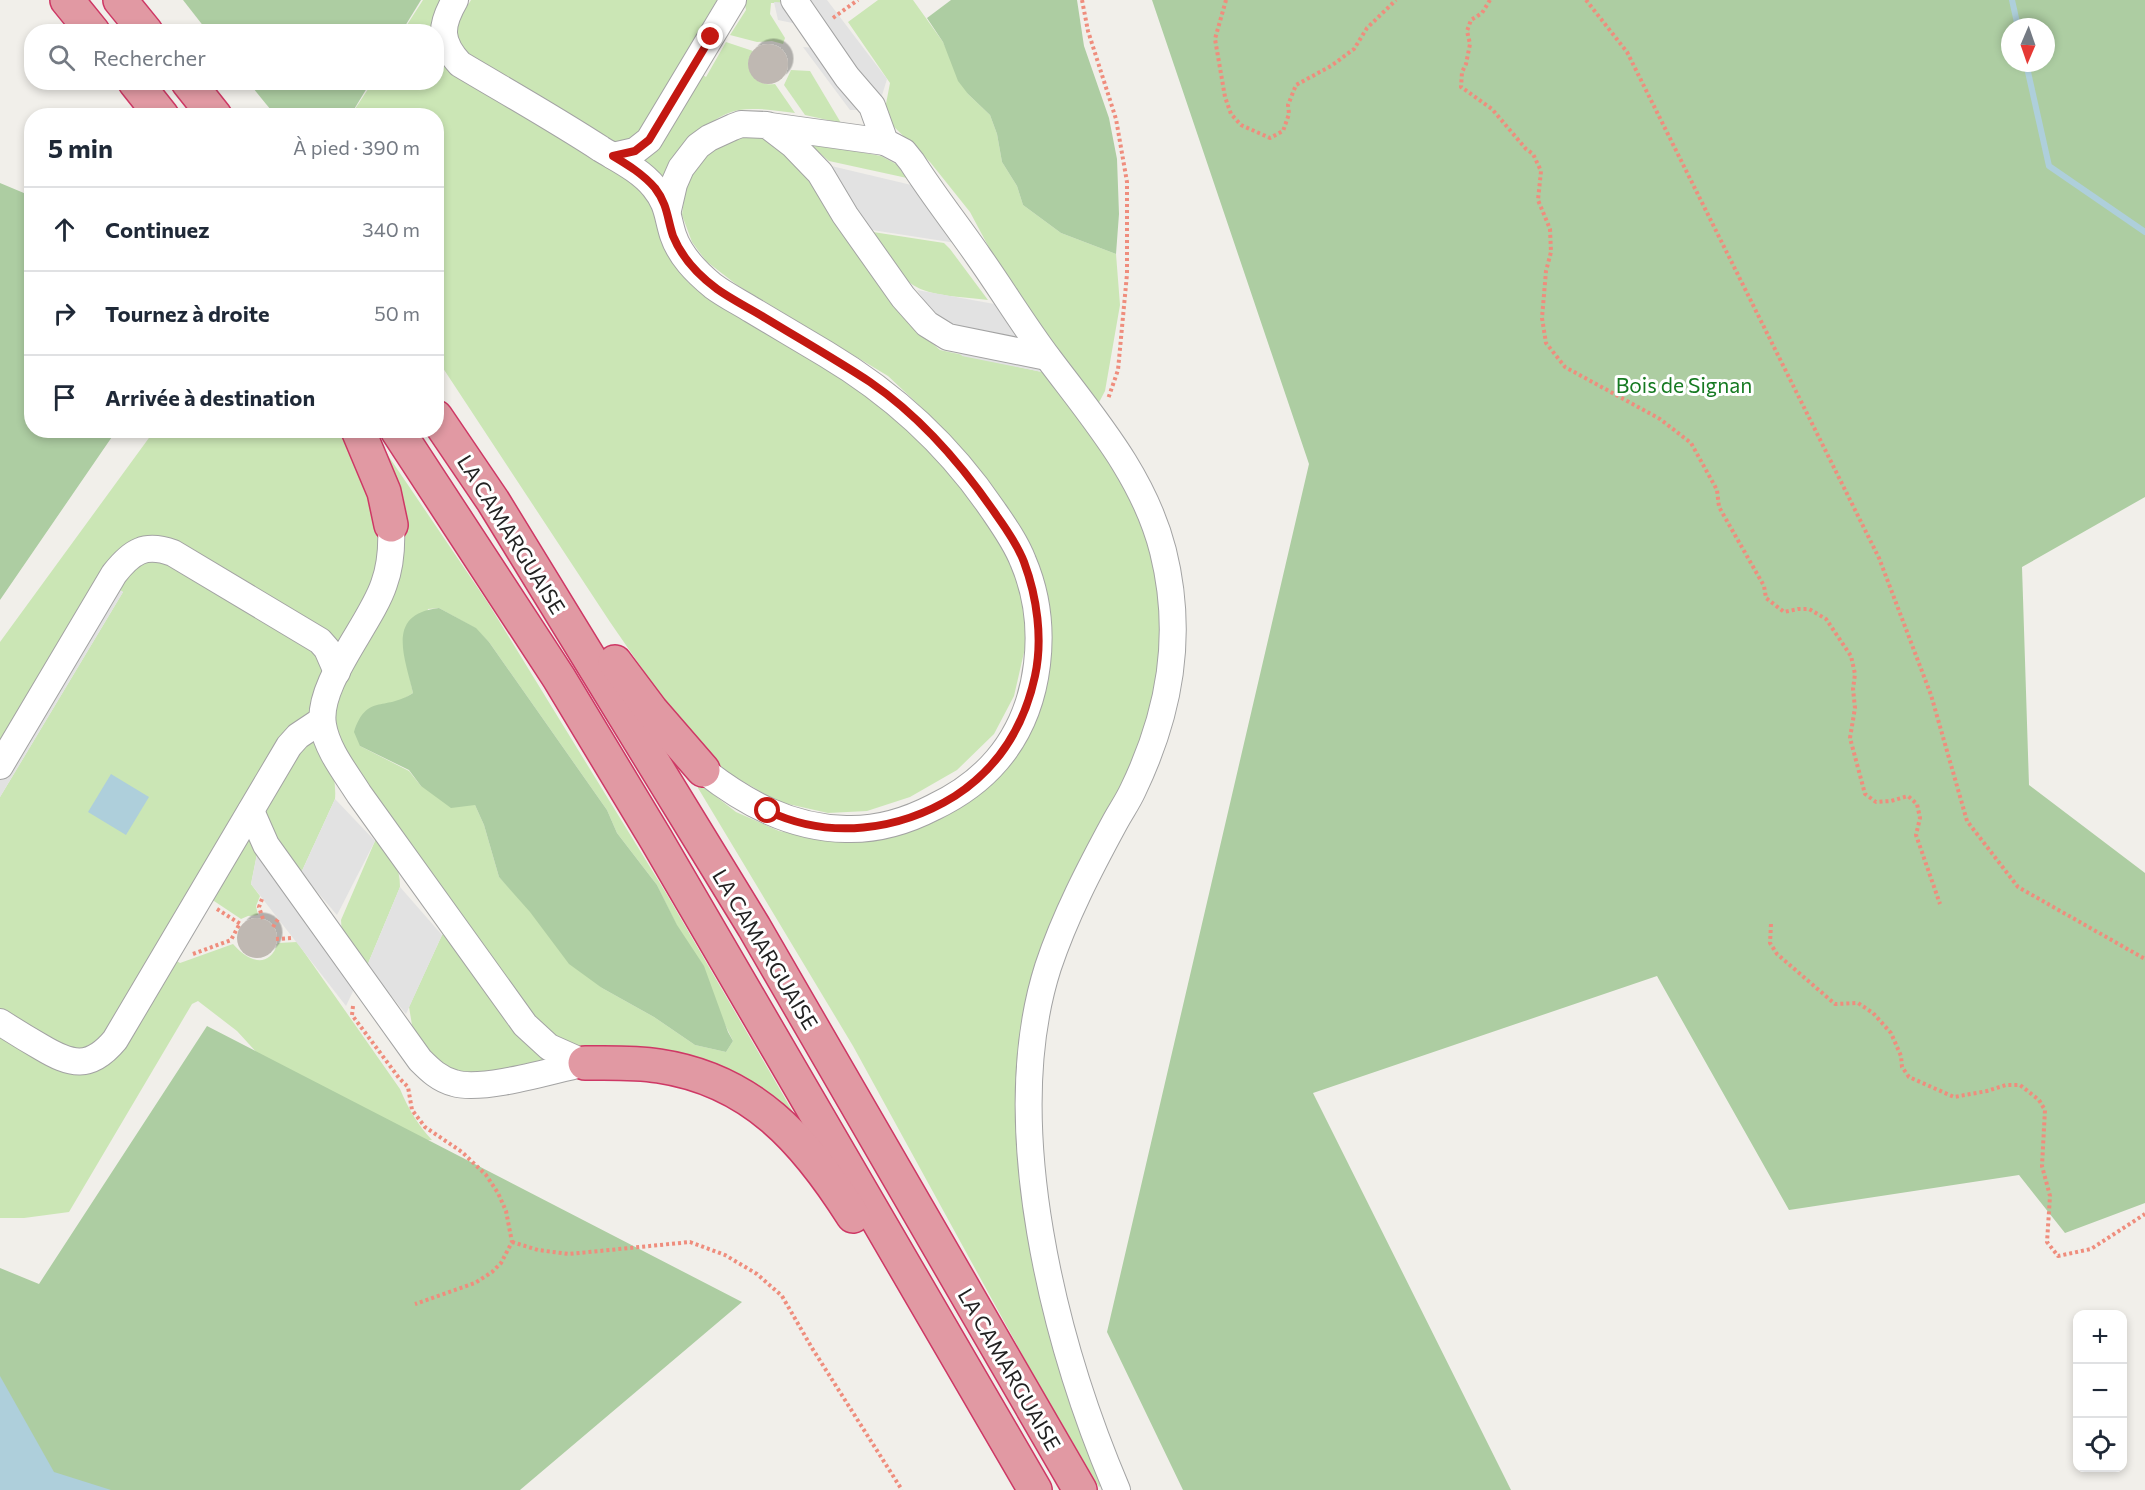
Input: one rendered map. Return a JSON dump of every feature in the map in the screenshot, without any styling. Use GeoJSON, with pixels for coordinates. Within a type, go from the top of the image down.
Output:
{"type":"FeatureCollection","features":[{"type":"Feature","properties":{"kind":"highway"},"geometry":{"type":"LineString","coordinates":[[120,0],[140,24]]}},
{"type":"Feature","properties":{"kind":"highway"},"geometry":{"type":"LineString","coordinates":[[132,90],[145,108]]}},
{"type":"Feature","properties":{"kind":"highway"},"geometry":{"type":"LineString","coordinates":[[141,90],[156,108]]}},
{"type":"Feature","properties":{"kind":"highway"},"geometry":{"type":"LineString","coordinates":[[194,90],[208,108]]}},
{"type":"Feature","properties":{"kind":"highway","name":"LA CAMARGUAISE"},"geometry":{"type":"LineString","coordinates":[[444,429],[493,501],[754,927],[1080,1490]]}},
{"type":"Feature","properties":{"kind":"highway"},"geometry":{"type":"LineString","coordinates":[[361,438],[384,492],[391,525]]}},
{"type":"Feature","properties":{"kind":"highway","name":"LA CAMARGUAISE"},"geometry":{"type":"LineString","coordinates":[[402,438],[559,678],[650,829],[1035,1490]]}},
{"type":"Feature","properties":{"kind":"highway"},"geometry":{"type":"LineString","coordinates":[[493,501],[651,710],[703,770]]}},
{"type":"Feature","properties":{"kind":"highway"},"geometry":{"type":"LineString","coordinates":[[585,1063],[658,1066],[714,1081],[754,1103],[794,1136],[837,1190],[983,1429],[1026,1490]]}},
{"type":"Feature","properties":{"kind":"lane"},"geometry":{"type":"LineString","coordinates":[[444,24],[455,0]]}},
{"type":"Feature","properties":{"kind":"lane"},"geometry":{"type":"LineString","coordinates":[[613,156],[635,151],[649,140],[733,0]]}},
{"type":"Feature","properties":{"kind":"lane"},"geometry":{"type":"LineString","coordinates":[[794,0],[847,77],[872,106],[885,142]]}},
{"type":"Feature","properties":{"kind":"lane"},"geometry":{"type":"LineString","coordinates":[[444,40],[449,52],[460,64],[644,177],[656,189],[668,210],[673,234],[680,251],[692,267],[717,289],[873,384],[910,414],[945,449],[977,487],[1007,530],[1023,560],[1032,587],[1037,621],[1037,665],[1032,690],[1025,712],[1008,745],[978,779],[956,795],[924,813],[902,821],[857,829],[824,828],[798,823],[757,806],[728,790],[703,770]]}},
{"type":"Feature","properties":{"kind":"lane"},"geometry":{"type":"LineString","coordinates":[[668,210],[674,184],[681,168],[698,146],[724,130],[741,124],[767,125],[885,142],[904,152],[1047,357],[1100,425],[1141,492],[1154,524],[1163,551],[1172,609],[1171,666],[1165,704],[1151,750],[1132,793],[1075,900],[1047,970],[1037,1009],[1029,1113],[1035,1196],[1049,1277],[1082,1394],[1117,1490]]}},
{"type":"Feature","properties":{"kind":"lane"},"geometry":{"type":"LineString","coordinates":[[767,125],[793,145],[820,173],[845,215],[903,297],[927,324],[948,337],[1047,357]]}},
{"type":"Feature","properties":{"kind":"lane"},"geometry":{"type":"LineString","coordinates":[[391,525],[392,545],[384,585],[326,697],[322,720],[328,741],[359,794],[525,1025],[549,1047],[585,1063]]}},
{"type":"Feature","properties":{"kind":"lane"},"geometry":{"type":"LineString","coordinates":[[0,766],[114,574],[129,557],[144,550],[157,549],[173,553],[320,641],[332,658],[337,672]]}},
{"type":"Feature","properties":{"kind":"lane"},"geometry":{"type":"LineString","coordinates":[[0,1022],[63,1059],[80,1062],[102,1054],[115,1040],[289,746],[298,736],[322,720]]}},
{"type":"Feature","properties":{"kind":"lane"},"geometry":{"type":"LineString","coordinates":[[251,811],[266,845],[420,1059],[435,1074],[455,1084],[478,1086],[585,1063]]}},
{"type":"Feature","properties":{"kind":"path"},"geometry":{"type":"LineString","coordinates":[[815,30],[858,0]]}},
{"type":"Feature","properties":{"kind":"path"},"geometry":{"type":"LineString","coordinates":[[1082,0],[1088,32],[1116,119],[1127,182],[1127,274],[1118,370],[1100,425]]}},
{"type":"Feature","properties":{"kind":"path"},"geometry":{"type":"LineString","coordinates":[[1226,0],[1215,39],[1225,97],[1231,114],[1241,125],[1270,138],[1283,131],[1289,114],[1288,105],[1296,85],[1331,66],[1354,49],[1367,28],[1396,0]]}},
{"type":"Feature","properties":{"kind":"path"},"geometry":{"type":"LineString","coordinates":[[1490,0],[1482,13],[1471,20],[1467,31],[1470,44],[1462,72],[1461,87],[1492,109],[1526,149],[1533,154],[1541,171],[1538,200],[1550,229],[1551,252],[1546,271],[1542,318],[1546,343],[1565,366],[1660,419],[1691,443],[1717,490],[1719,507],[1764,586],[1766,598],[1784,612],[1809,609],[1826,619],[1851,656],[1855,674],[1853,689],[1855,708],[1850,738],[1865,794],[1876,802],[1892,801],[1908,796],[1917,804],[1920,818],[1916,835],[1940,904]]}},
{"type":"Feature","properties":{"kind":"path"},"geometry":{"type":"LineString","coordinates":[[1586,0],[1627,52],[1879,558],[1931,694],[1967,821],[2018,887],[2145,959]]}},
{"type":"Feature","properties":{"kind":"path"},"geometry":{"type":"LineString","coordinates":[[167,952],[180,958],[231,940],[241,924],[198,899]]}},
{"type":"Feature","properties":{"kind":"path"},"geometry":{"type":"LineString","coordinates":[[262,899],[259,907],[263,919]]}},
{"type":"Feature","properties":{"kind":"path"},"geometry":{"type":"LineString","coordinates":[[273,927],[278,919]]}},
{"type":"Feature","properties":{"kind":"path"},"geometry":{"type":"LineString","coordinates":[[1771,924],[1770,943],[1777,954],[1834,1004],[1858,1003],[1873,1013],[1891,1033],[1901,1056],[1902,1067],[1909,1077],[1954,1097],[2006,1085],[2020,1085],[2039,1100],[2045,1110],[2042,1166],[2050,1196],[2047,1242],[2058,1256],[2091,1249],[2145,1214]]}},
{"type":"Feature","properties":{"kind":"path"},"geometry":{"type":"LineString","coordinates":[[276,939],[293,938]]}},
{"type":"Feature","properties":{"kind":"path"},"geometry":{"type":"LineString","coordinates":[[365,982],[352,1008],[352,1015],[408,1087],[412,1110],[425,1127],[462,1152],[486,1175],[506,1211],[512,1242],[501,1263],[492,1272],[475,1282],[415,1304]]}},
{"type":"Feature","properties":{"kind":"path"},"geometry":{"type":"LineString","coordinates":[[512,1242],[538,1250],[569,1254],[690,1242],[725,1255],[757,1274],[782,1296],[818,1358],[902,1490]]}},
{"type":"Feature","properties":{"kind":"green space"},"geometry":{"type":"Polygon","coordinates":[[[183,0],[421,0],[406,24],[202,24],[183,0]]]}},
{"type":"Feature","properties":{"kind":"green space"},"geometry":{"type":"Polygon","coordinates":[[[423,0],[446,0],[439,24],[408,24],[423,0]]]}},
{"type":"Feature","properties":{"kind":"green space"},"geometry":{"type":"Polygon","coordinates":[[[471,0],[717,0],[650,113],[656,117],[636,140],[619,147],[462,55],[453,21],[462,2],[468,5],[471,0]]]}},
{"type":"Feature","properties":{"kind":"green space"},"geometry":{"type":"Polygon","coordinates":[[[744,0],[787,0],[790,3],[771,3],[770,14],[785,38],[783,44],[772,41],[757,42],[730,35],[746,10],[744,0]]]}},
{"type":"Feature","properties":{"kind":"green space"},"geometry":{"type":"Polygon","coordinates":[[[878,0],[913,0],[943,42],[968,94],[990,115],[997,134],[1002,162],[1017,186],[1023,205],[1061,233],[1116,254],[1120,305],[1105,391],[1095,410],[1010,287],[970,212],[930,162],[889,122],[885,109],[890,83],[848,22],[878,0]]]}},
{"type":"Feature","properties":{"kind":"green space"},"geometry":{"type":"Polygon","coordinates":[[[951,0],[1077,0],[1084,46],[1109,118],[1117,159],[1119,214],[1116,254],[1061,233],[1023,205],[1017,186],[1002,162],[997,134],[990,115],[958,81],[943,42],[927,18],[951,0]]]}},
{"type":"Feature","properties":{"kind":"green space","name":"Bois de Signan"},"geometry":{"type":"Polygon","coordinates":[[[1152,0],[2145,0],[2145,497],[2022,567],[2029,785],[2145,873],[2145,1203],[2065,1233],[2019,1175],[1789,1210],[1657,976],[1313,1093],[1511,1490],[1183,1490],[1107,1332],[1309,464],[1152,0]]]}},
{"type":"Feature","properties":{"kind":"green space"},"geometry":{"type":"Polygon","coordinates":[[[444,35],[653,196],[672,260],[688,282],[715,302],[844,379],[885,408],[919,438],[958,481],[1009,555],[1026,607],[1025,648],[1014,696],[994,734],[957,770],[910,797],[867,811],[828,813],[779,802],[723,770],[679,722],[610,622],[444,370],[444,108],[356,108],[367,90],[444,90],[444,35]]]}},
{"type":"Feature","properties":{"kind":"green space"},"geometry":{"type":"Polygon","coordinates":[[[726,42],[753,51],[749,64],[752,75],[761,82],[775,84],[795,113],[753,109],[726,114],[703,130],[685,151],[661,186],[632,158],[698,72],[706,77],[726,42]]]}},
{"type":"Feature","properties":{"kind":"green space"},"geometry":{"type":"Polygon","coordinates":[[[791,70],[810,71],[841,123],[805,115],[784,85],[791,70]]]}},
{"type":"Feature","properties":{"kind":"green space"},"geometry":{"type":"Polygon","coordinates":[[[255,90],[366,90],[355,108],[269,108],[255,90]]]}},
{"type":"Feature","properties":{"kind":"green space"},"geometry":{"type":"Polygon","coordinates":[[[758,134],[787,150],[925,337],[940,350],[1042,372],[1052,379],[1131,492],[1163,592],[1161,678],[1138,759],[1099,828],[1019,1091],[1102,1485],[1099,1487],[1034,1376],[853,1046],[692,778],[736,812],[779,831],[814,838],[896,835],[945,817],[993,782],[1020,751],[1040,705],[1047,665],[982,475],[938,423],[888,376],[737,285],[706,261],[692,242],[682,215],[686,183],[698,156],[719,139],[758,134]]]}},
{"type":"Feature","properties":{"kind":"green space"},"geometry":{"type":"Polygon","coordinates":[[[807,142],[881,156],[896,164],[907,178],[829,161],[807,142]]]}},
{"type":"Feature","properties":{"kind":"green space"},"geometry":{"type":"Polygon","coordinates":[[[0,183],[24,193],[24,438],[111,438],[0,600],[0,183]]]}},
{"type":"Feature","properties":{"kind":"green space"},"geometry":{"type":"Polygon","coordinates":[[[873,232],[944,243],[988,300],[929,292],[913,285],[897,268],[873,232]]]}},
{"type":"Feature","properties":{"kind":"green space"},"geometry":{"type":"Polygon","coordinates":[[[149,438],[344,438],[372,504],[378,543],[377,563],[372,583],[338,653],[139,543],[0,754],[0,642],[149,438]]]}},
{"type":"Feature","properties":{"kind":"green space"},"geometry":{"type":"Polygon","coordinates":[[[385,451],[488,603],[666,893],[793,1112],[788,1115],[567,1047],[548,1037],[343,754],[334,721],[336,694],[391,596],[381,454],[385,451]],[[439,608],[428,609],[409,674],[413,693],[400,701],[388,704],[360,746],[409,771],[421,786],[475,805],[484,825],[499,877],[602,988],[654,1017],[695,1045],[726,1052],[733,1041],[657,885],[617,833],[607,810],[489,642],[475,628],[439,608]]]}},
{"type":"Feature","properties":{"kind":"green space"},"geometry":{"type":"Polygon","coordinates":[[[158,557],[323,656],[322,682],[304,723],[108,1036],[77,1055],[0,1014],[0,797],[123,592],[115,587],[129,569],[158,557]]]}},
{"type":"Feature","properties":{"kind":"green space"},"geometry":{"type":"Polygon","coordinates":[[[439,608],[476,628],[489,642],[607,810],[617,833],[657,885],[677,925],[704,966],[733,1041],[726,1052],[695,1045],[654,1017],[602,988],[569,964],[530,912],[499,877],[484,825],[475,805],[451,808],[421,786],[409,770],[360,746],[354,732],[364,712],[377,705],[402,699],[413,693],[403,652],[405,628],[411,619],[422,612],[439,608]]]}},
{"type":"Feature","properties":{"kind":"green space"},"geometry":{"type":"Polygon","coordinates":[[[308,735],[321,748],[329,764],[334,781],[335,799],[301,873],[269,834],[262,806],[308,735]]]}},
{"type":"Feature","properties":{"kind":"green space"},"geometry":{"type":"Polygon","coordinates":[[[249,826],[258,849],[251,884],[260,896],[256,906],[258,915],[241,919],[208,897],[249,826]]]}},
{"type":"Feature","properties":{"kind":"green space"},"geometry":{"type":"Polygon","coordinates":[[[381,836],[397,866],[400,887],[367,966],[342,935],[341,920],[375,841],[381,836]]]}},
{"type":"Feature","properties":{"kind":"green space"},"geometry":{"type":"Polygon","coordinates":[[[449,931],[551,1061],[478,1077],[443,1069],[422,1045],[412,1025],[409,1007],[442,935],[449,931]]]}},
{"type":"Feature","properties":{"kind":"green space"},"geometry":{"type":"Polygon","coordinates":[[[297,942],[400,1089],[413,1116],[432,1140],[403,1141],[304,1104],[237,1031],[198,1001],[192,1004],[69,1212],[24,1218],[0,1218],[0,1028],[75,1067],[172,958],[180,963],[233,944],[245,955],[263,960],[274,952],[278,943],[297,942]]]}},
{"type":"Feature","properties":{"kind":"green space"},"geometry":{"type":"Polygon","coordinates":[[[207,1026],[742,1302],[520,1490],[0,1490],[0,1268],[39,1284],[207,1026]]]}},
{"type":"Feature","properties":{"kind":"shaded area"},"geometry":{"type":"Polygon","coordinates":[[[792,0],[827,0],[887,79],[876,115],[866,110],[850,110],[803,47],[816,48],[802,25],[778,20],[774,2],[792,3],[792,0]]]}},
{"type":"Feature","properties":{"kind":"shaded area"},"geometry":{"type":"Polygon","coordinates":[[[827,165],[920,187],[956,243],[872,230],[858,216],[827,165]]]}},
{"type":"Feature","properties":{"kind":"shaded area"},"geometry":{"type":"Polygon","coordinates":[[[917,290],[1000,305],[1042,372],[962,356],[917,290]]]}},
{"type":"Feature","properties":{"kind":"shaded area"},"geometry":{"type":"Polygon","coordinates":[[[115,587],[123,592],[0,797],[0,779],[115,587]]]}},
{"type":"Feature","properties":{"kind":"shaded area"},"geometry":{"type":"Polygon","coordinates":[[[335,799],[375,841],[337,915],[301,873],[335,799]]]}},
{"type":"Feature","properties":{"kind":"shaded area"},"geometry":{"type":"Polygon","coordinates":[[[258,849],[356,985],[346,1006],[251,884],[258,849]]]}},
{"type":"Feature","properties":{"kind":"shaded area"},"geometry":{"type":"Polygon","coordinates":[[[400,887],[442,935],[406,1014],[367,966],[400,887]]]}},
{"type":"Feature","properties":{"kind":"water"},"geometry":{"type":"Polygon","coordinates":[[[111,774],[149,797],[126,835],[88,812],[111,774]]]}},
{"type":"Feature","properties":{"kind":"water"},"geometry":{"type":"Polygon","coordinates":[[[0,1376],[54,1472],[111,1490],[0,1490],[0,1376]]]}},
{"type":"Feature","properties":{"kind":"building"},"geometry":{"type":"Polygon","coordinates":[[[768,44],[782,50],[788,64],[782,78],[768,84],[754,78],[748,64],[754,50],[768,44]]]}},
{"type":"Feature","properties":{"kind":"building"},"geometry":{"type":"Polygon","coordinates":[[[257,918],[271,924],[277,938],[271,952],[257,958],[243,952],[237,938],[243,924],[257,918]]]}},
{"type":"Feature","properties":{"kind":"waterway"},"geometry":{"type":"LineString","coordinates":[[2012,0],[2016,18]]}},
{"type":"Feature","properties":{"kind":"waterway"},"geometry":{"type":"LineString","coordinates":[[2028,72],[2049,166],[2145,232]]}},
{"type":"Feature","properties":{"kind":"route"},"geometry":{"type":"LineString","coordinates":[[711,37],[649,140],[635,151],[613,156],[644,177],[656,189],[668,210],[673,234],[680,251],[692,267],[717,289],[873,384],[910,414],[945,449],[977,487],[1007,530],[1023,560],[1037,612],[1037,665],[1025,712],[1008,745],[978,779],[956,795],[924,813],[902,821],[866,828],[824,828],[798,823],[768,811]]}}]}
